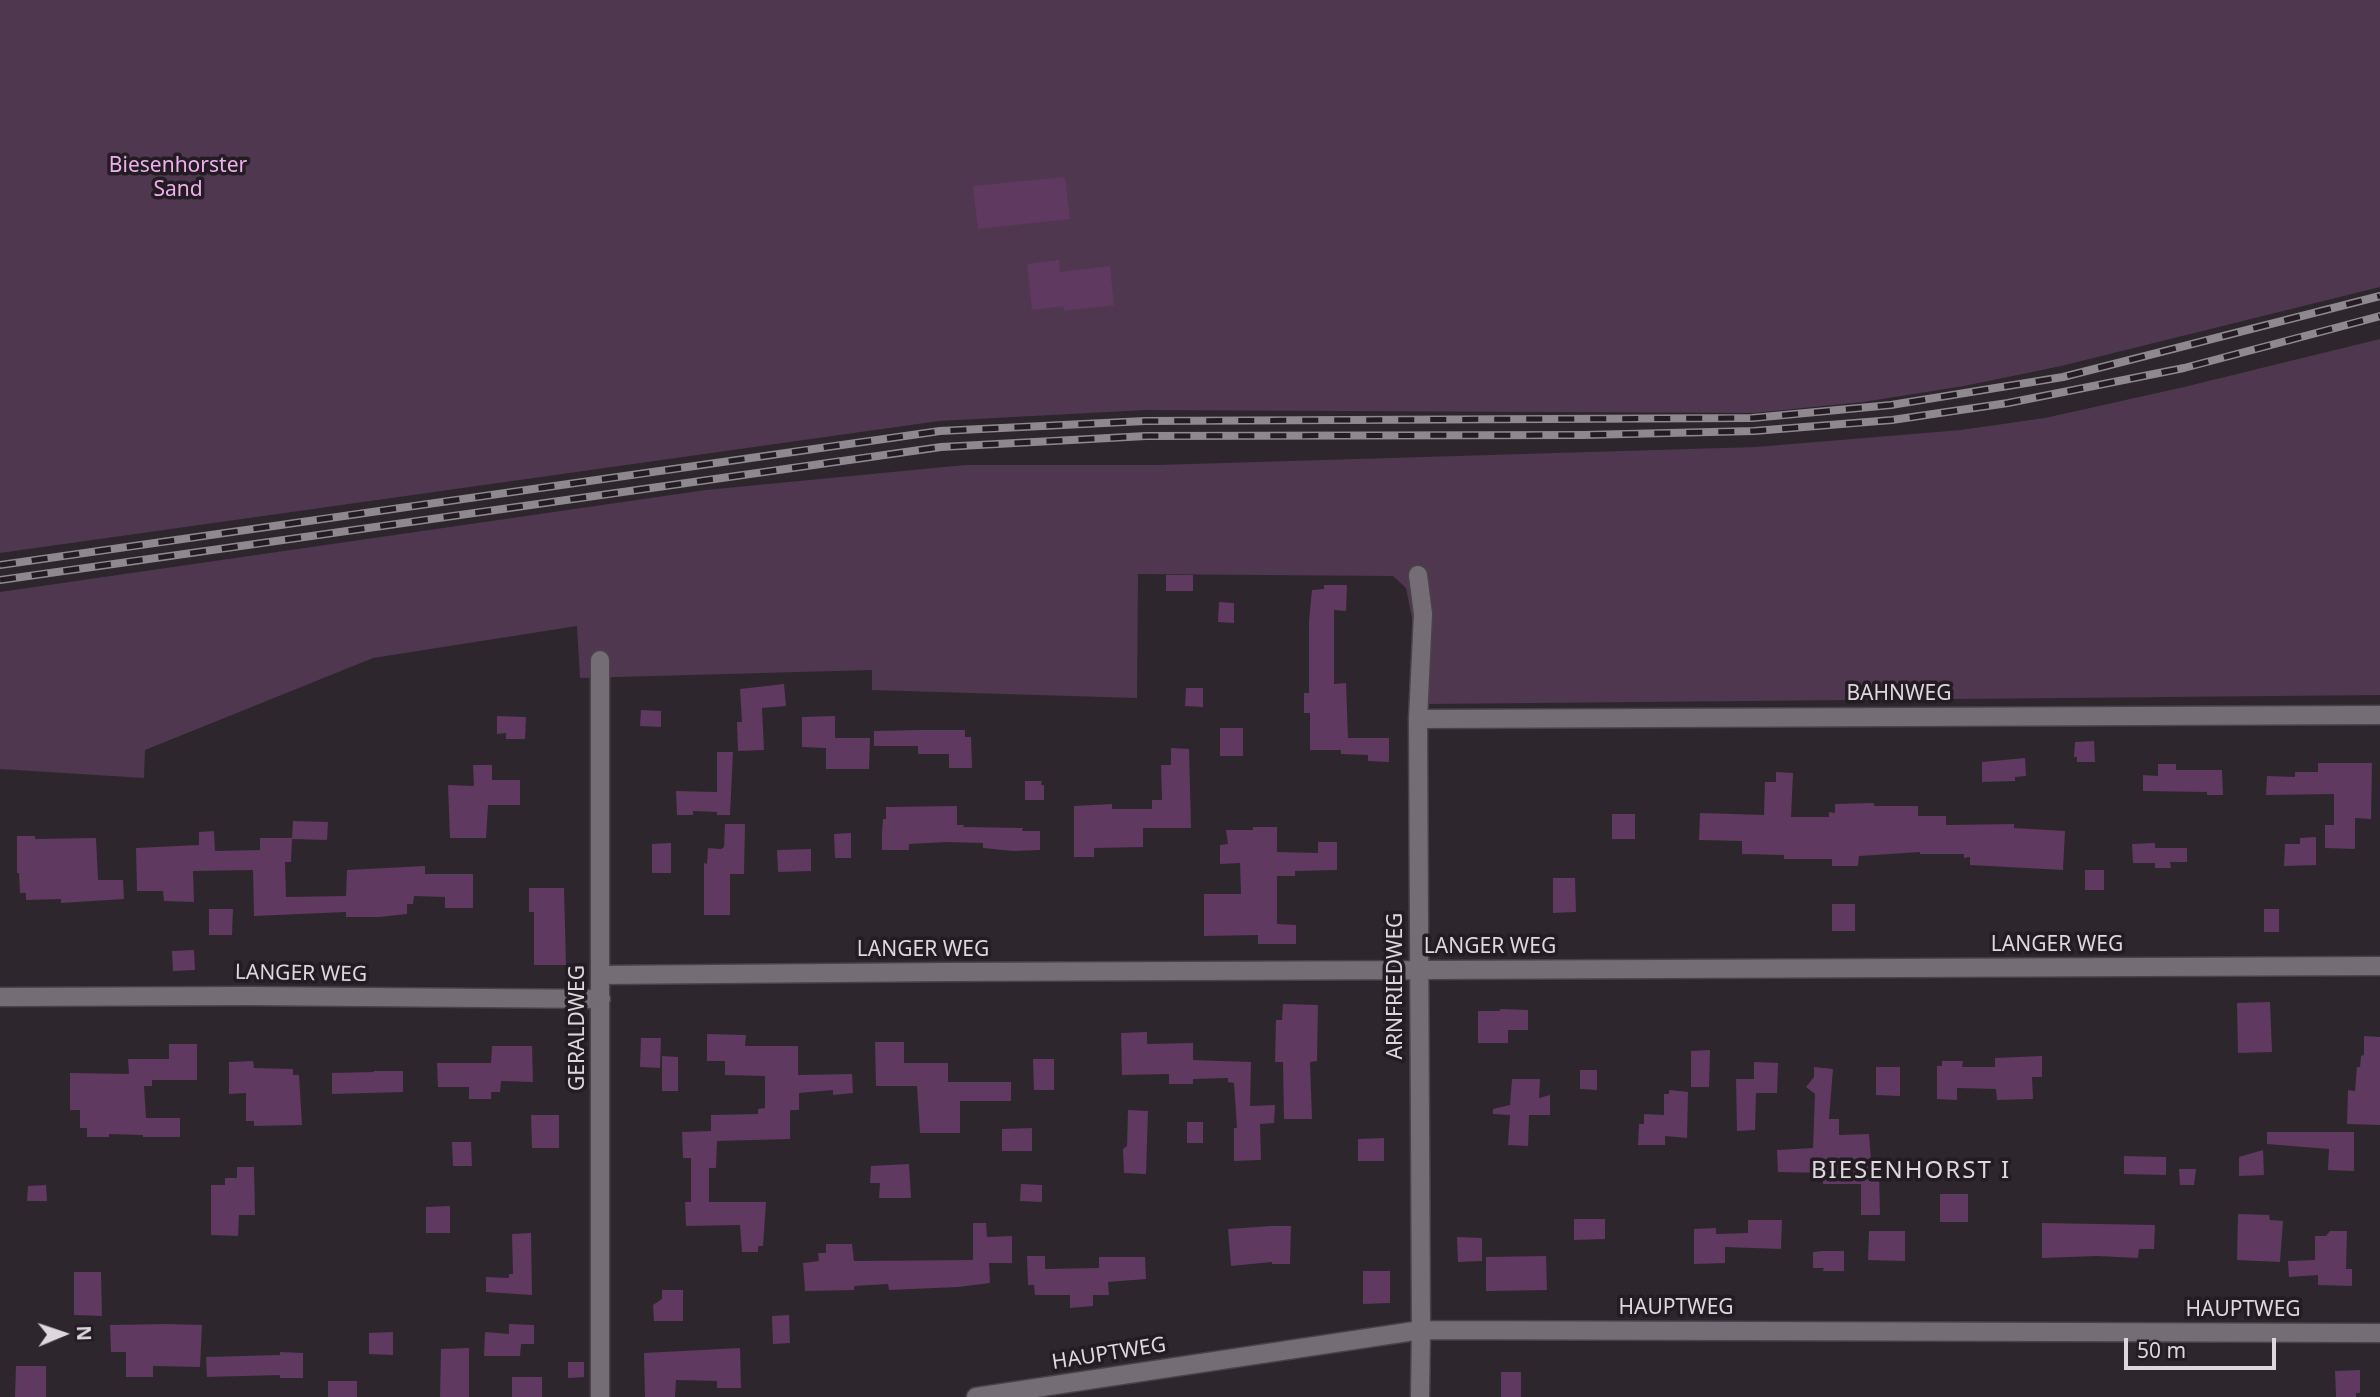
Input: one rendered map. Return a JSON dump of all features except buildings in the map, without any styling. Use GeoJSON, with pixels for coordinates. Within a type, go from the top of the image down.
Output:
{"type":"FeatureCollection","features":[{"type":"Feature","properties":{"kind":"street","name":"ARNFRIEDWEG"},"geometry":{"type":"LineString","coordinates":[[1418,575],[1423,614],[1418,719],[1422,1329],[1420,1397]]}},
{"type":"Feature","properties":{"kind":"street","name":"GERALDWEG"},"geometry":{"type":"LineString","coordinates":[[600,660],[600,1397]]}},
{"type":"Feature","properties":{"kind":"street","name":"BAHNWEG"},"geometry":{"type":"LineString","coordinates":[[1418,719],[2380,715]]}},
{"type":"Feature","properties":{"kind":"street","name":"LANGER WEG"},"geometry":{"type":"LineString","coordinates":[[601,975],[2380,966]]}},
{"type":"Feature","properties":{"kind":"street","name":"LANGER WEG"},"geometry":{"type":"LineString","coordinates":[[0,997],[601,999]]}},
{"type":"Feature","properties":{"kind":"street","name":"HAUPTWEG"},"geometry":{"type":"LineString","coordinates":[[976,1397],[1422,1329],[2380,1334]]}},
{"type":"Feature","properties":{"kind":"green space","name":"Biesenhorster Sand"},"geometry":{"type":"Polygon","coordinates":[[[0,0],[2380,0],[2380,287],[2061,366],[1964,386],[1863,402],[1753,413],[1145,410],[939,421],[0,553],[0,0]]]}},
{"type":"Feature","properties":{"kind":"green space"},"geometry":{"type":"Polygon","coordinates":[[[2380,339],[2380,695],[1429,704],[1406,588],[1393,576],[1138,574],[1137,698],[872,690],[872,670],[580,678],[577,626],[373,658],[145,750],[144,778],[0,769],[0,592],[706,490],[965,465],[1158,465],[1756,447],[1961,430],[2045,418],[2380,339]]]}},
{"type":"Feature","properties":{"kind":"railway"},"geometry":{"type":"LineString","coordinates":[[0,565],[940,431],[1145,421],[1752,418],[1891,405],[2063,377],[2380,296]]}},
{"type":"Feature","properties":{"kind":"railway"},"geometry":{"type":"LineString","coordinates":[[0,580],[941,447],[1146,436],[1583,435],[1754,431],[1892,420],[2008,403],[2184,368],[2380,316]]}},
{"type":"Feature","properties":{"kind":"district","name":"BIESENHORST I"},"geometry":{"type":"Point","coordinates":[1911,1171]}}]}
